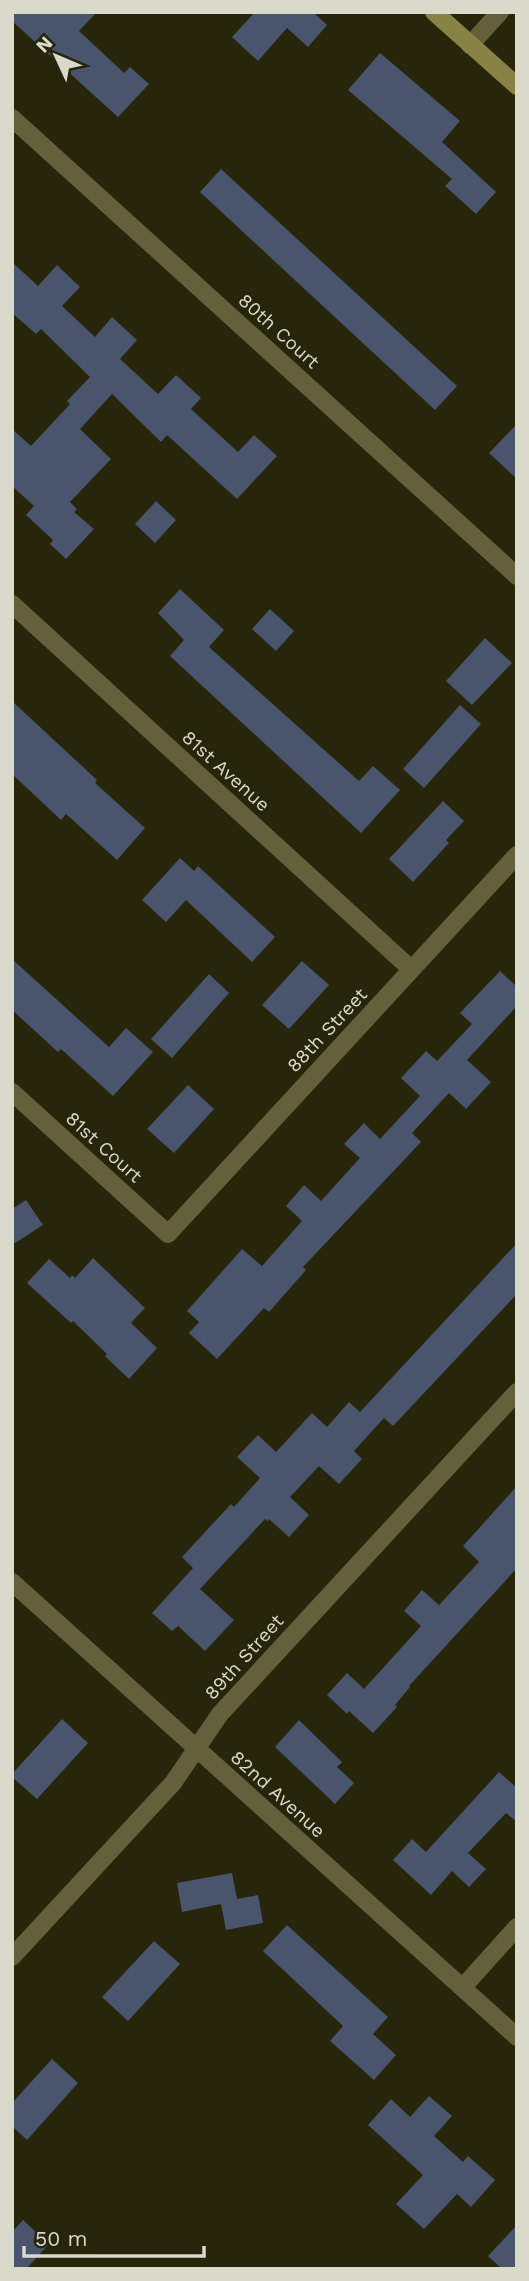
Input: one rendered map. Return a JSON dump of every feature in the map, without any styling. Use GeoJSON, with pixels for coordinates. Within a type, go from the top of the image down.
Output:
{"type":"FeatureCollection","features":[{"type":"Feature","properties":{"kind":"street"},"geometry":{"type":"LineString","coordinates":[[434,12],[517,86]]}},
{"type":"Feature","properties":{"kind":"street"},"geometry":{"type":"LineString","coordinates":[[470,45],[500,12]]}},
{"type":"Feature","properties":{"kind":"street","name":"80th Court"},"geometry":{"type":"LineString","coordinates":[[12,118],[517,576]]}},
{"type":"Feature","properties":{"kind":"street","name":"81st Avenue"},"geometry":{"type":"LineString","coordinates":[[12,604],[411,969]]}},
{"type":"Feature","properties":{"kind":"street","name":"88th Street"},"geometry":{"type":"LineString","coordinates":[[168,1234],[517,855]]}},
{"type":"Feature","properties":{"kind":"street","name":"81st Court"},"geometry":{"type":"LineString","coordinates":[[12,1092],[168,1234]]}},
{"type":"Feature","properties":{"kind":"street","name":"89th Street"},"geometry":{"type":"LineString","coordinates":[[12,1957],[173,1783],[220,1714],[517,1392]]}},
{"type":"Feature","properties":{"kind":"street","name":"82nd Avenue"},"geometry":{"type":"LineString","coordinates":[[12,1582],[517,2036]]}},
{"type":"Feature","properties":{"kind":"street"},"geometry":{"type":"LineString","coordinates":[[463,1987],[517,1927]]}},
{"type":"Feature","properties":{"kind":"building"},"geometry":{"type":"Polygon","coordinates":[[[12,12],[97,12],[79,31],[124,73],[130,67],[149,84],[118,117],[12,21],[12,12]]]}},
{"type":"Feature","properties":{"kind":"building"},"geometry":{"type":"Polygon","coordinates":[[[255,12],[313,12],[327,25],[308,47],[287,28],[258,61],[232,37],[255,12]]]}},
{"type":"Feature","properties":{"kind":"building"},"geometry":{"type":"Polygon","coordinates":[[[380,53],[460,121],[442,142],[496,192],[476,214],[445,186],[452,179],[348,90],[380,53]]]}},
{"type":"Feature","properties":{"kind":"building"},"geometry":{"type":"Polygon","coordinates":[[[221,169],[457,386],[435,410],[200,192],[221,169]]]}},
{"type":"Feature","properties":{"kind":"building"},"geometry":{"type":"Polygon","coordinates":[[[12,262],[38,286],[57,265],[80,287],[62,306],[95,337],[112,317],[137,340],[120,359],[158,394],[176,375],[201,398],[191,409],[238,452],[254,435],[277,456],[237,499],[167,435],[161,442],[112,394],[80,429],[111,459],[70,502],[77,509],[74,512],[94,529],[66,559],[50,544],[53,540],[26,515],[34,506],[12,486],[12,429],[31,446],[70,404],[67,401],[90,377],[41,329],[36,334],[12,313],[12,262]]]}},
{"type":"Feature","properties":{"kind":"building"},"geometry":{"type":"Polygon","coordinates":[[[517,424],[517,479],[489,453],[517,424]]]}},
{"type":"Feature","properties":{"kind":"building"},"geometry":{"type":"Polygon","coordinates":[[[156,501],[176,520],[155,543],[135,524],[156,501]]]}},
{"type":"Feature","properties":{"kind":"building"},"geometry":{"type":"Polygon","coordinates":[[[180,589],[224,630],[209,647],[359,781],[373,766],[400,790],[361,833],[170,656],[184,640],[158,613],[180,589]]]}},
{"type":"Feature","properties":{"kind":"building"},"geometry":{"type":"Polygon","coordinates":[[[270,609],[294,631],[276,651],[252,629],[270,609]]]}},
{"type":"Feature","properties":{"kind":"building"},"geometry":{"type":"Polygon","coordinates":[[[485,638],[512,663],[472,705],[446,681],[485,638]]]}},
{"type":"Feature","properties":{"kind":"building"},"geometry":{"type":"Polygon","coordinates":[[[12,701],[145,828],[117,860],[66,814],[61,820],[12,774],[12,701]]]}},
{"type":"Feature","properties":{"kind":"building"},"geometry":{"type":"Polygon","coordinates":[[[460,705],[481,724],[424,788],[403,769],[460,705]]]}},
{"type":"Feature","properties":{"kind":"building"},"geometry":{"type":"Polygon","coordinates":[[[443,801],[464,821],[446,840],[449,843],[413,882],[389,859],[443,801]]]}},
{"type":"Feature","properties":{"kind":"building"},"geometry":{"type":"Polygon","coordinates":[[[180,858],[194,871],[198,866],[275,937],[252,962],[186,900],[166,922],[142,900],[180,858]]]}},
{"type":"Feature","properties":{"kind":"building"},"geometry":{"type":"Polygon","coordinates":[[[12,959],[109,1047],[126,1028],[153,1052],[113,1096],[61,1049],[58,1052],[12,1010],[12,959]]]}},
{"type":"Feature","properties":{"kind":"building"},"geometry":{"type":"Polygon","coordinates":[[[302,961],[329,985],[289,1029],[262,1005],[302,961]]]}},
{"type":"Feature","properties":{"kind":"building"},"geometry":{"type":"Polygon","coordinates":[[[500,971],[517,987],[517,1006],[467,1060],[491,1082],[466,1109],[449,1093],[412,1133],[421,1142],[303,1267],[306,1270],[269,1312],[264,1308],[217,1359],[189,1333],[199,1322],[187,1311],[242,1249],[262,1266],[302,1221],[286,1206],[304,1185],[321,1201],[360,1158],[344,1144],[364,1123],[380,1139],[420,1096],[401,1078],[426,1051],[437,1061],[472,1024],[460,1013],[500,971]]]}},
{"type":"Feature","properties":{"kind":"building"},"geometry":{"type":"Polygon","coordinates":[[[209,974],[229,993],[172,1058],[151,1039],[209,974]]]}},
{"type":"Feature","properties":{"kind":"building"},"geometry":{"type":"Polygon","coordinates":[[[188,1085],[214,1109],[174,1153],[147,1129],[188,1085]]]}},
{"type":"Feature","properties":{"kind":"building"},"geometry":{"type":"Polygon","coordinates":[[[26,1200],[43,1225],[12,1245],[12,1209],[26,1200]]]}},
{"type":"Feature","properties":{"kind":"building"},"geometry":{"type":"Polygon","coordinates":[[[517,1243],[517,1294],[393,1426],[384,1418],[354,1451],[362,1459],[339,1484],[319,1466],[290,1497],[309,1515],[289,1537],[269,1519],[265,1519],[200,1589],[234,1620],[205,1651],[178,1626],[172,1631],[152,1613],[193,1568],[182,1557],[231,1504],[234,1507],[260,1478],[237,1457],[258,1435],[276,1452],[312,1413],[327,1427],[349,1402],[360,1412],[517,1243]]]}},
{"type":"Feature","properties":{"kind":"building"},"geometry":{"type":"Polygon","coordinates":[[[93,1258],[145,1308],[131,1323],[157,1348],[129,1379],[73,1321],[71,1323],[27,1283],[49,1259],[70,1278],[72,1275],[75,1278],[93,1258]]]}},
{"type":"Feature","properties":{"kind":"building"},"geometry":{"type":"Polygon","coordinates":[[[517,1486],[517,1568],[409,1686],[395,1705],[397,1707],[373,1733],[327,1695],[347,1673],[364,1689],[421,1626],[404,1611],[422,1590],[439,1605],[479,1562],[463,1546],[517,1486]]]}},
{"type":"Feature","properties":{"kind":"building"},"geometry":{"type":"Polygon","coordinates":[[[62,1719],[88,1743],[37,1799],[12,1777],[12,1774],[62,1719]]]}},
{"type":"Feature","properties":{"kind":"building"},"geometry":{"type":"Polygon","coordinates":[[[299,1720],[342,1762],[337,1767],[354,1783],[335,1804],[275,1747],[299,1720]]]}},
{"type":"Feature","properties":{"kind":"building"},"geometry":{"type":"Polygon","coordinates":[[[499,1772],[517,1788],[517,1822],[506,1813],[468,1853],[486,1869],[469,1887],[452,1871],[431,1895],[393,1860],[412,1839],[426,1852],[499,1772]]]}},
{"type":"Feature","properties":{"kind":"building"},"geometry":{"type":"Polygon","coordinates":[[[232,1873],[237,1899],[258,1895],[263,1923],[226,1930],[221,1904],[182,1912],[177,1883],[232,1873]]]}},
{"type":"Feature","properties":{"kind":"building"},"geometry":{"type":"Polygon","coordinates":[[[287,1925],[388,2017],[373,2034],[396,2055],[374,2080],[330,2041],[343,2026],[263,1951],[287,1925]]]}},
{"type":"Feature","properties":{"kind":"building"},"geometry":{"type":"Polygon","coordinates":[[[154,1941],[180,1964],[128,2021],[102,1997],[154,1941]]]}},
{"type":"Feature","properties":{"kind":"building"},"geometry":{"type":"Polygon","coordinates":[[[52,2059],[78,2083],[27,2140],[12,2126],[12,2103],[52,2059]]]}},
{"type":"Feature","properties":{"kind":"building"},"geometry":{"type":"Polygon","coordinates":[[[429,2096],[452,2116],[434,2136],[463,2162],[468,2156],[495,2180],[471,2207],[457,2194],[424,2229],[396,2204],[423,2175],[368,2125],[391,2099],[410,2117],[429,2096]]]}},
{"type":"Feature","properties":{"kind":"building"},"geometry":{"type":"Polygon","coordinates":[[[23,2220],[49,2244],[26,2269],[12,2269],[12,2232],[23,2220]]]}},
{"type":"Feature","properties":{"kind":"building"},"geometry":{"type":"Polygon","coordinates":[[[517,2225],[517,2269],[502,2269],[488,2256],[517,2225]]]}}]}
